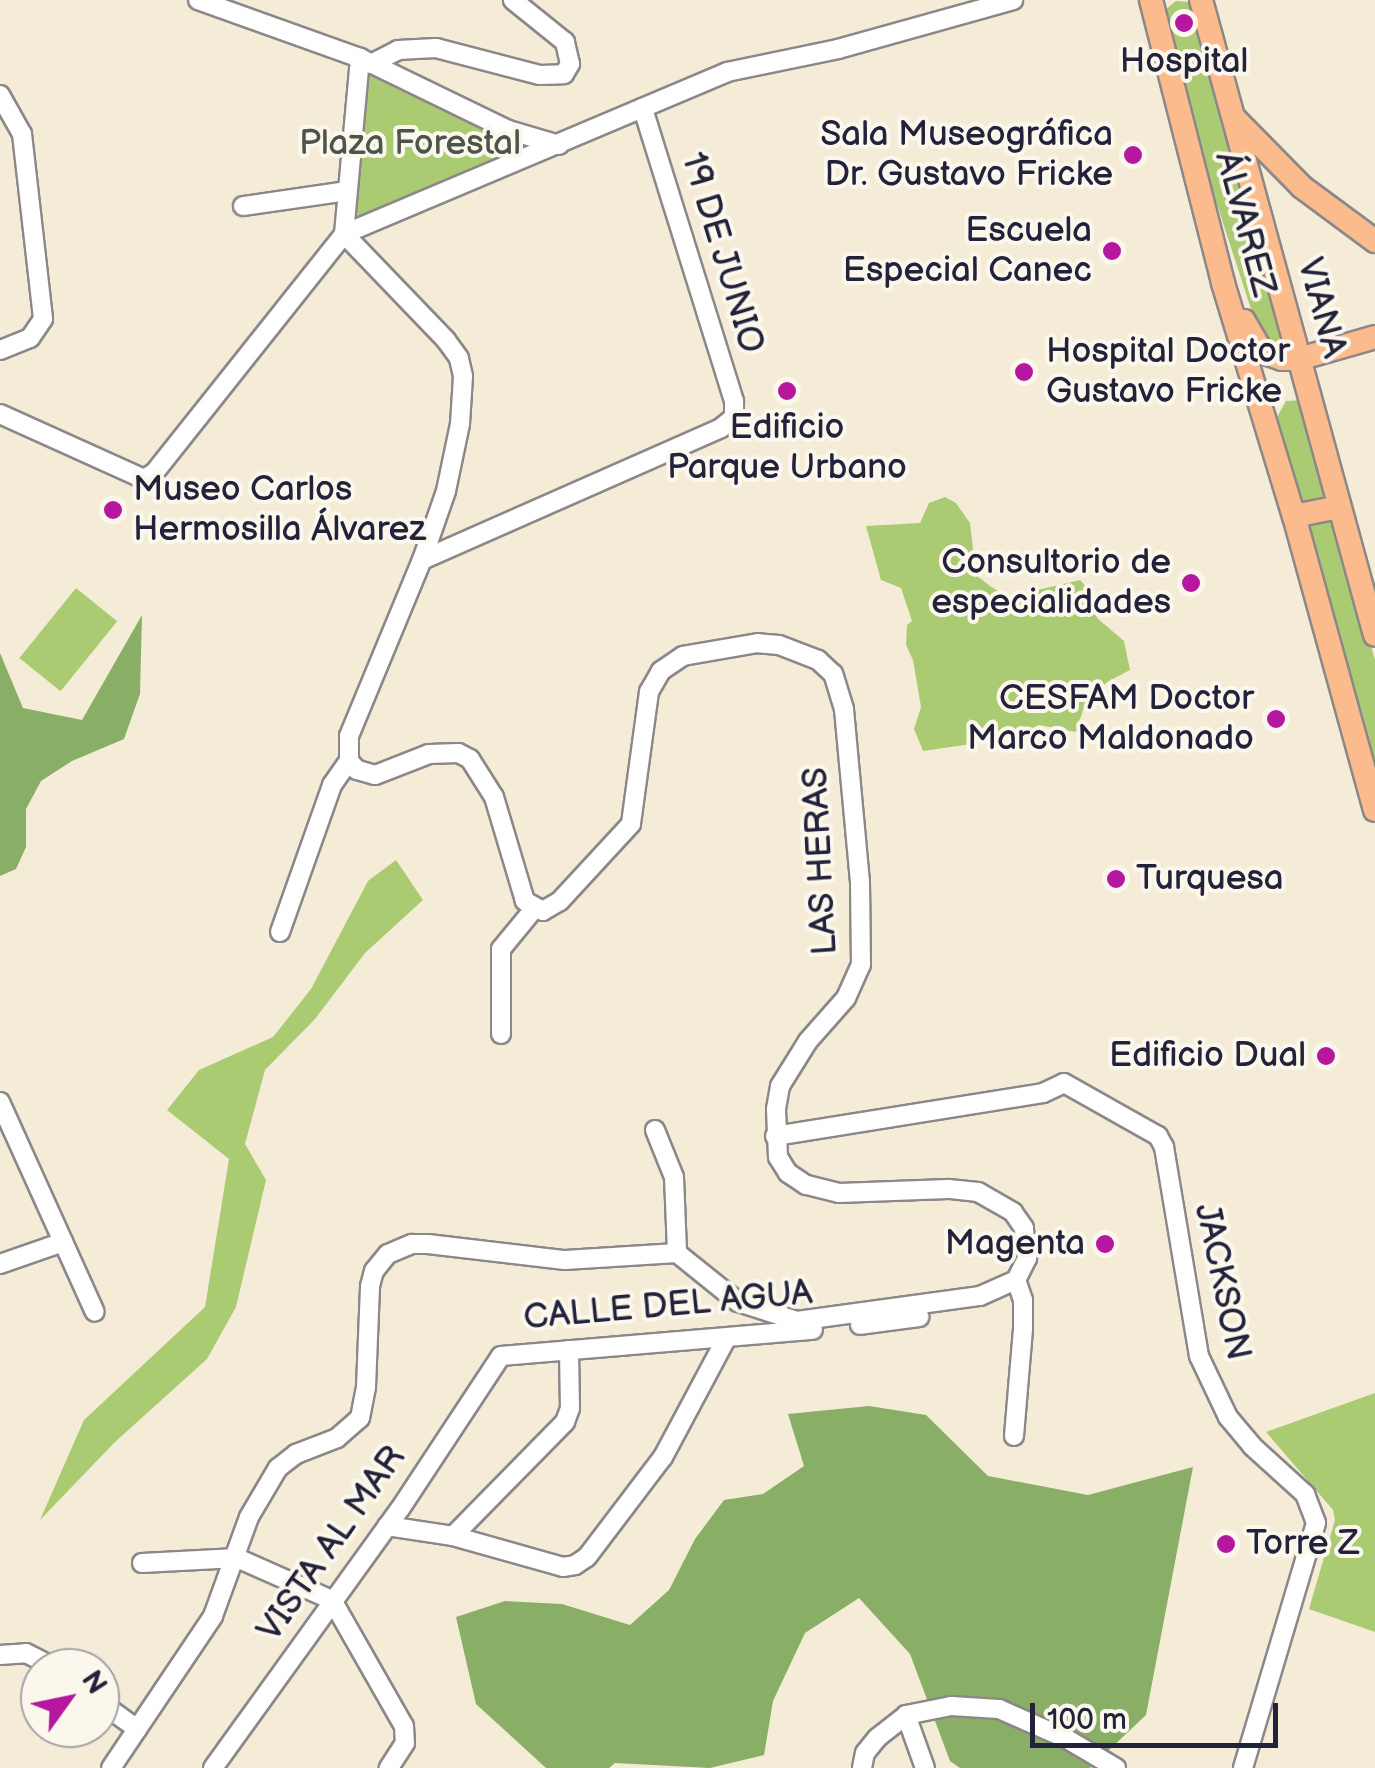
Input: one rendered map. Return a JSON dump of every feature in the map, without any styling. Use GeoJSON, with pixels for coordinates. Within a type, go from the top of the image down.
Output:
{"type":"FeatureCollection","features":[{"type":"Feature","properties":{"kind":"main road","name":"ÁLVAREZ"},"geometry":{"type":"LineString","coordinates":[[1151,0],[1223,283],[1294,516],[1375,810]]}},
{"type":"Feature","properties":{"kind":"main road","name":"VIANA"},"geometry":{"type":"LineString","coordinates":[[1201,0],[1375,635]]}},
{"type":"Feature","properties":{"kind":"main road"},"geometry":{"type":"LineString","coordinates":[[1231,115],[1302,187],[1375,241]]}},
{"type":"Feature","properties":{"kind":"main road"},"geometry":{"type":"LineString","coordinates":[[1223,283],[1262,352],[1276,358],[1298,360],[1375,338]]}},
{"type":"Feature","properties":{"kind":"main road"},"geometry":{"type":"LineString","coordinates":[[1294,516],[1339,507]]}},
{"type":"Feature","properties":{"kind":"street"},"geometry":{"type":"LineString","coordinates":[[198,0],[366,61],[508,130],[559,145]]}},
{"type":"Feature","properties":{"kind":"street"},"geometry":{"type":"LineString","coordinates":[[366,61],[398,50],[436,48],[540,75],[564,74],[570,64],[565,42],[512,0]]}},
{"type":"Feature","properties":{"kind":"street"},"geometry":{"type":"LineString","coordinates":[[0,414],[144,479],[154,474],[344,234],[727,72],[838,49],[1014,0]]}},
{"type":"Feature","properties":{"kind":"street"},"geometry":{"type":"LineString","coordinates":[[366,61],[346,191],[344,234],[458,358],[463,376],[460,424],[446,491],[422,560],[349,736],[350,761],[356,770],[376,775],[429,754],[458,754],[470,759],[488,782],[518,885],[534,909]]}},
{"type":"Feature","properties":{"kind":"street"},"geometry":{"type":"LineString","coordinates":[[0,96],[22,134],[43,319],[30,338],[0,350]]}},
{"type":"Feature","properties":{"kind":"street","name":"19 DE JUNIO"},"geometry":{"type":"LineString","coordinates":[[422,560],[721,428],[734,418],[734,401],[643,108]]}},
{"type":"Feature","properties":{"kind":"street"},"geometry":{"type":"LineString","coordinates":[[508,130],[512,165]]}},
{"type":"Feature","properties":{"kind":"street"},"geometry":{"type":"LineString","coordinates":[[243,206],[346,191]]}},
{"type":"Feature","properties":{"kind":"street","name":"LAS HERAS"},"geometry":{"type":"LineString","coordinates":[[501,1034],[500,949],[534,909],[543,911],[560,901],[631,824],[649,692],[671,663],[704,650],[758,643],[803,652],[833,674],[844,709],[860,882],[860,966],[846,998],[789,1067],[780,1086],[775,1136]]}},
{"type":"Feature","properties":{"kind":"street"},"geometry":{"type":"LineString","coordinates":[[280,932],[332,784],[350,761]]}},
{"type":"Feature","properties":{"kind":"street","name":"JACKSON"},"geometry":{"type":"LineString","coordinates":[[775,1136],[1043,1093],[1059,1083],[1077,1086],[1158,1136],[1164,1146],[1199,1356],[1212,1387],[1252,1446],[1305,1494],[1316,1523],[1243,1768]]}},
{"type":"Feature","properties":{"kind":"street"},"geometry":{"type":"LineString","coordinates":[[0,1102],[95,1312]]}},
{"type":"Feature","properties":{"kind":"street"},"geometry":{"type":"LineString","coordinates":[[655,1130],[674,1178],[677,1254]]}},
{"type":"Feature","properties":{"kind":"street"},"geometry":{"type":"LineString","coordinates":[[775,1136],[778,1157],[788,1173],[806,1185],[839,1193],[948,1189],[978,1192],[1000,1202],[1024,1228],[1027,1258],[1016,1280],[980,1296],[833,1322]]}},
{"type":"Feature","properties":{"kind":"street"},"geometry":{"type":"LineString","coordinates":[[0,1264],[63,1242]]}},
{"type":"Feature","properties":{"kind":"street"},"geometry":{"type":"LineString","coordinates":[[111,1768],[214,1616],[249,1517],[278,1468],[296,1454],[337,1438],[360,1418],[366,1387],[370,1286],[374,1272],[388,1254],[412,1244],[428,1244],[565,1260],[677,1254],[752,1309],[797,1321],[932,1314]]}},
{"type":"Feature","properties":{"kind":"street"},"geometry":{"type":"LineString","coordinates":[[1014,1436],[1024,1329],[1023,1300],[1016,1280]]}},
{"type":"Feature","properties":{"kind":"street","name":"CALLE DEL AGUA"},"geometry":{"type":"LineString","coordinates":[[501,1356],[726,1339],[833,1322]]}},
{"type":"Feature","properties":{"kind":"street"},"geometry":{"type":"LineString","coordinates":[[387,1526],[452,1536],[563,1567],[586,1557],[678,1433],[726,1339]]}},
{"type":"Feature","properties":{"kind":"street"},"geometry":{"type":"LineString","coordinates":[[452,1536],[565,1422],[570,1408],[569,1350]]}},
{"type":"Feature","properties":{"kind":"street","name":"VISTA AL MAR"},"geometry":{"type":"LineString","coordinates":[[213,1768],[387,1526],[501,1356]]}},
{"type":"Feature","properties":{"kind":"street"},"geometry":{"type":"LineString","coordinates":[[142,1563],[237,1558],[332,1600],[404,1726],[405,1743],[389,1768]]}},
{"type":"Feature","properties":{"kind":"street"},"geometry":{"type":"LineString","coordinates":[[862,1768],[865,1754],[877,1738],[906,1715],[952,1706],[999,1708],[1116,1768]]}},
{"type":"Feature","properties":{"kind":"street"},"geometry":{"type":"LineString","coordinates":[[906,1715],[925,1768]]}},
{"type":"Feature","properties":{"kind":"street"},"geometry":{"type":"LineString","coordinates":[[120,1717],[137,1730]]}},
{"type":"Feature","properties":{"kind":"green space"},"geometry":{"type":"Polygon","coordinates":[[[1176,1],[1191,2],[1288,349],[1264,349],[1211,186],[1165,10],[1176,1]]]}},
{"type":"Feature","properties":{"kind":"green space","name":"Plaza Forestal"},"geometry":{"type":"Polygon","coordinates":[[[366,67],[501,131],[505,161],[351,224],[366,67]]]}},
{"type":"Feature","properties":{"kind":"green space"},"geometry":{"type":"Polygon","coordinates":[[[1302,400],[1375,660],[1375,768],[1276,419],[1286,401],[1302,400]]]}},
{"type":"Feature","properties":{"kind":"green space"},"geometry":{"type":"Polygon","coordinates":[[[945,497],[956,503],[970,523],[976,575],[1008,597],[1080,580],[1089,590],[1097,618],[1124,641],[1130,670],[1107,682],[1084,707],[1076,732],[1039,725],[1013,738],[923,751],[914,729],[921,707],[913,660],[906,645],[907,625],[912,621],[901,588],[881,580],[866,526],[920,523],[929,503],[945,497]]]}},
{"type":"Feature","properties":{"kind":"green space"},"geometry":{"type":"Polygon","coordinates":[[[76,588],[117,621],[61,691],[19,658],[76,588]]]}},
{"type":"Feature","properties":{"kind":"green space"},"geometry":{"type":"Polygon","coordinates":[[[142,615],[140,694],[124,739],[72,761],[41,781],[26,809],[26,847],[16,869],[0,876],[0,653],[23,708],[82,720],[142,615]]]}},
{"type":"Feature","properties":{"kind":"green space"},"geometry":{"type":"Polygon","coordinates":[[[396,860],[423,900],[365,953],[315,1019],[265,1070],[245,1144],[266,1180],[236,1307],[207,1359],[115,1442],[40,1520],[84,1420],[205,1307],[229,1159],[167,1110],[199,1070],[273,1037],[311,989],[368,881],[396,860]]]}},
{"type":"Feature","properties":{"kind":"green space"},"geometry":{"type":"Polygon","coordinates":[[[1375,1393],[1375,1632],[1309,1609],[1335,1520],[1333,1510],[1266,1432],[1375,1393]]]}},
{"type":"Feature","properties":{"kind":"green space"},"geometry":{"type":"Polygon","coordinates":[[[869,1406],[926,1415],[988,1476],[1088,1495],[1193,1467],[1146,1715],[1090,1768],[960,1768],[950,1761],[910,1654],[859,1598],[805,1633],[773,1701],[764,1755],[710,1768],[615,1763],[609,1768],[546,1768],[476,1704],[456,1617],[505,1601],[562,1604],[630,1625],[669,1590],[695,1539],[724,1500],[763,1494],[804,1466],[788,1414],[869,1406]]]}},
{"type":"Feature","properties":{"kind":"place","name":"Hospital"},"geometry":{"type":"Point","coordinates":[1184,23]}},
{"type":"Feature","properties":{"kind":"place","name":"Sala Museográfica Dr. Gustavo Fricke"},"geometry":{"type":"Point","coordinates":[1133,155]}},
{"type":"Feature","properties":{"kind":"place","name":"Escuela Especial Canec"},"geometry":{"type":"Point","coordinates":[1112,251]}},
{"type":"Feature","properties":{"kind":"place","name":"Hospital Doctor Gustavo Fricke"},"geometry":{"type":"Point","coordinates":[1024,372]}},
{"type":"Feature","properties":{"kind":"place","name":"Edificio Parque Urbano"},"geometry":{"type":"Point","coordinates":[787,391]}},
{"type":"Feature","properties":{"kind":"place","name":"Museo Carlos Hermosilla Álvarez"},"geometry":{"type":"Point","coordinates":[113,510]}},
{"type":"Feature","properties":{"kind":"place","name":"Consultorio de especialidades"},"geometry":{"type":"Point","coordinates":[1191,583]}},
{"type":"Feature","properties":{"kind":"place","name":"CESFAM Doctor Marco Maldonado"},"geometry":{"type":"Point","coordinates":[1276,719]}},
{"type":"Feature","properties":{"kind":"place","name":"Turquesa"},"geometry":{"type":"Point","coordinates":[1116,879]}},
{"type":"Feature","properties":{"kind":"place","name":"Edificio Dual"},"geometry":{"type":"Point","coordinates":[1326,1056]}},
{"type":"Feature","properties":{"kind":"place","name":"Magenta"},"geometry":{"type":"Point","coordinates":[1105,1244]}},
{"type":"Feature","properties":{"kind":"place","name":"Torre Z"},"geometry":{"type":"Point","coordinates":[1226,1544]}}]}
